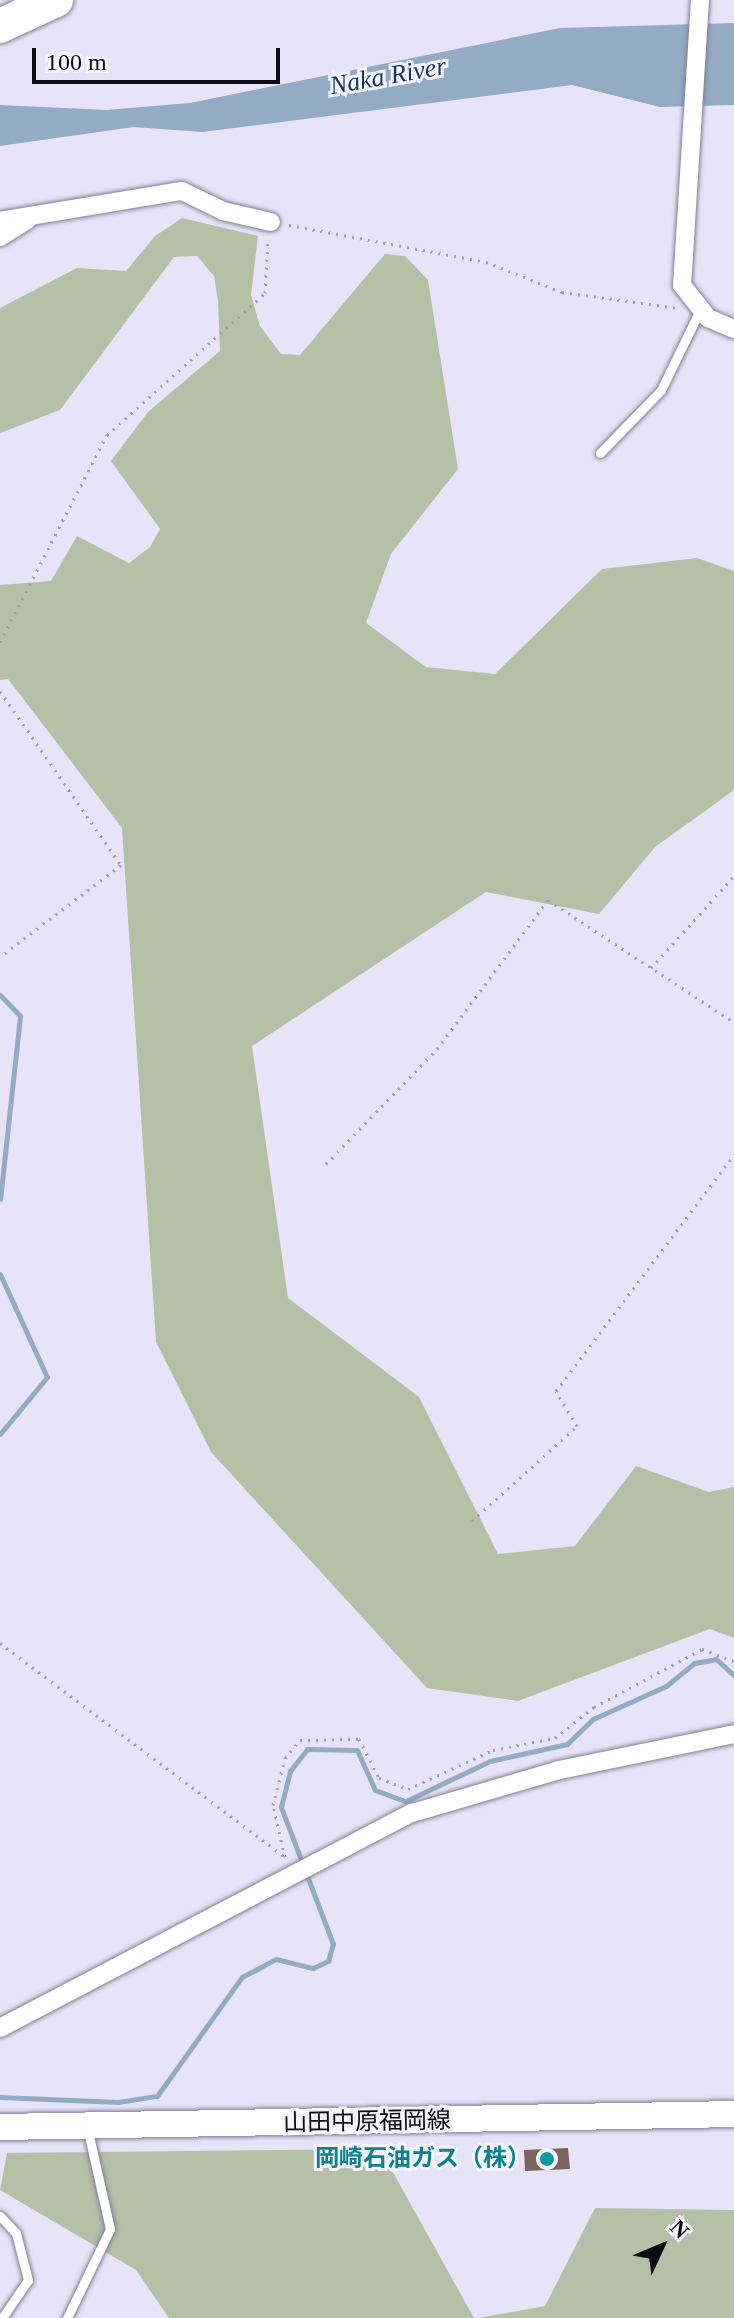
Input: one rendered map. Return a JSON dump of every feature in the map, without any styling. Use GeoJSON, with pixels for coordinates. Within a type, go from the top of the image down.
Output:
{"type":"FeatureCollection","features":[{"type":"Feature","properties":{"kind":"highway"},"geometry":{"type":"LineString","coordinates":[[0,26],[56,0]]}},
{"type":"Feature","properties":{"kind":"main road","name":"山田中原福岡線"},"geometry":{"type":"LineString","coordinates":[[0,2127],[734,2114]]}},
{"type":"Feature","properties":{"kind":"street"},"geometry":{"type":"LineString","coordinates":[[700,1],[688,120],[682,285],[697,307],[734,329]]}},
{"type":"Feature","properties":{"kind":"street"},"geometry":{"type":"LineString","coordinates":[[0,221],[182,191],[223,211],[271,222]]}},
{"type":"Feature","properties":{"kind":"street"},"geometry":{"type":"LineString","coordinates":[[0,237],[32,216]]}},
{"type":"Feature","properties":{"kind":"street"},"geometry":{"type":"LineString","coordinates":[[0,2028],[292,1863],[426,1808],[559,1770],[734,1734]]}},
{"type":"Feature","properties":{"kind":"lane"},"geometry":{"type":"LineString","coordinates":[[600,453],[661,390],[697,307]]}},
{"type":"Feature","properties":{"kind":"lane"},"geometry":{"type":"LineString","coordinates":[[67,2318],[110,2229],[87,2127]]}},
{"type":"Feature","properties":{"kind":"lane"},"geometry":{"type":"LineString","coordinates":[[0,2216],[16,2233],[28,2280],[2,2318]]}},
{"type":"Feature","properties":{"kind":"path"},"geometry":{"type":"LineString","coordinates":[[0,642],[107,435],[265,293],[271,222],[486,262],[562,292],[615,302],[697,307]]}},
{"type":"Feature","properties":{"kind":"path"},"geometry":{"type":"LineString","coordinates":[[0,691],[121,865],[0,957]]}},
{"type":"Feature","properties":{"kind":"path"},"geometry":{"type":"LineString","coordinates":[[651,968],[734,876]]}},
{"type":"Feature","properties":{"kind":"path"},"geometry":{"type":"LineString","coordinates":[[326,1164],[437,1049],[548,900],[734,1022]]}},
{"type":"Feature","properties":{"kind":"path"},"geometry":{"type":"LineString","coordinates":[[472,1521],[577,1426],[556,1391],[734,1155]]}},
{"type":"Feature","properties":{"kind":"path"},"geometry":{"type":"LineString","coordinates":[[0,1643],[292,1863]]}},
{"type":"Feature","properties":{"kind":"path"},"geometry":{"type":"LineString","coordinates":[[292,1863],[273,1805],[285,1758],[300,1740],[359,1739],[379,1778],[408,1789],[493,1750],[555,1738],[594,1707],[702,1649],[734,1661]]}},
{"type":"Feature","properties":{"kind":"green space"},"geometry":{"type":"Polygon","coordinates":[[[182,218],[258,236],[251,295],[260,326],[281,354],[300,355],[385,254],[405,256],[428,280],[458,469],[391,554],[366,623],[426,667],[495,674],[602,569],[697,558],[734,571],[734,790],[655,847],[599,914],[486,892],[252,1046],[288,1298],[419,1397],[498,1554],[575,1546],[636,1466],[709,1492],[734,1487],[734,1638],[710,1629],[518,1701],[427,1688],[211,1452],[156,1342],[122,828],[8,679],[0,680],[0,585],[51,581],[77,536],[129,563],[150,547],[160,529],[111,461],[148,412],[220,351],[218,301],[214,276],[197,256],[174,257],[60,410],[0,433],[0,308],[77,268],[126,271],[155,236],[182,218]]]}},
{"type":"Feature","properties":{"kind":"green space"},"geometry":{"type":"Polygon","coordinates":[[[380,2149],[474,2318],[169,2318],[136,2270],[0,2190],[7,2153],[380,2149]]]}},
{"type":"Feature","properties":{"kind":"green space"},"geometry":{"type":"Polygon","coordinates":[[[595,2208],[734,2210],[734,2318],[479,2318],[545,2306],[595,2208]]]}},
{"type":"Feature","properties":{"kind":"water","name":"Naka River"},"geometry":{"type":"Polygon","coordinates":[[[734,23],[734,105],[660,107],[572,85],[202,132],[134,127],[0,146],[0,105],[107,110],[190,103],[560,28],[734,23]]]}},
{"type":"Feature","properties":{"kind":"building","name":"岡崎石油ガス（株）"},"geometry":{"type":"Polygon","coordinates":[[[568,2148],[570,2169],[525,2171],[524,2150],[568,2148]]]}},
{"type":"Feature","properties":{"kind":"waterway"},"geometry":{"type":"LineString","coordinates":[[0,995],[20,1016],[0,1199]]}},
{"type":"Feature","properties":{"kind":"waterway"},"geometry":{"type":"LineString","coordinates":[[0,1274],[47,1377],[0,1434]]}},
{"type":"Feature","properties":{"kind":"waterway"},"geometry":{"type":"LineString","coordinates":[[0,2097],[118,2102],[157,2096],[242,1977],[276,1959],[313,1968],[328,1961],[333,1944],[281,1807],[290,1771],[307,1749],[357,1750],[375,1790],[406,1801],[490,1761],[567,1744],[593,1719],[666,1686],[694,1663],[716,1659],[734,1675]]}},
{"type":"Feature","properties":{"kind":"place","name":"岡崎石油ガス（株）"},"geometry":{"type":"Point","coordinates":[547,2159]}}]}
